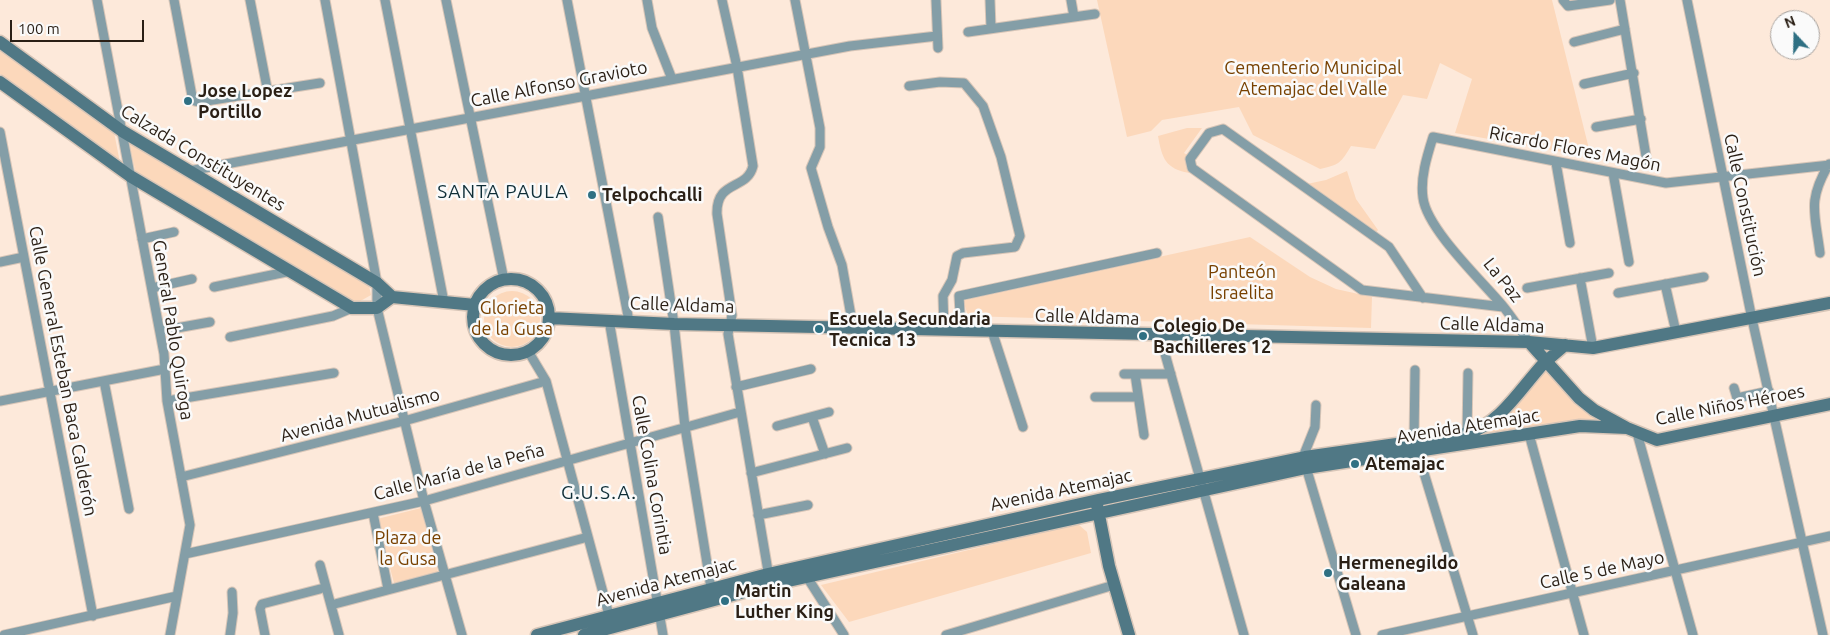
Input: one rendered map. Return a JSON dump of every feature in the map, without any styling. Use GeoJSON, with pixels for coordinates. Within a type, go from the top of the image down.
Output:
{"type":"FeatureCollection","features":[{"type":"Feature","properties":{"kind":"street","name":"General Pablo Quiroga"},"geometry":{"type":"LineString","coordinates":[[97,0],[160,331],[167,401],[190,525],[170,635]]}},
{"type":"Feature","properties":{"kind":"street"},"geometry":{"type":"LineString","coordinates":[[174,0],[192,96],[195,101],[200,102],[268,93],[320,83]]}},
{"type":"Feature","properties":{"kind":"street"},"geometry":{"type":"LineString","coordinates":[[250,0],[268,93]]}},
{"type":"Feature","properties":{"kind":"street"},"geometry":{"type":"LineString","coordinates":[[325,0],[377,283],[377,308],[424,500],[462,635]]}},
{"type":"Feature","properties":{"kind":"street"},"geometry":{"type":"LineString","coordinates":[[385,0],[444,302]]}},
{"type":"Feature","properties":{"kind":"street"},"geometry":{"type":"LineString","coordinates":[[446,0],[468,117],[504,280]]}},
{"type":"Feature","properties":{"kind":"street"},"geometry":{"type":"LineString","coordinates":[[567,0],[628,321]]}},
{"type":"Feature","properties":{"kind":"street"},"geometry":{"type":"LineString","coordinates":[[647,0],[652,28],[672,79]]}},
{"type":"Feature","properties":{"kind":"street"},"geometry":{"type":"LineString","coordinates":[[722,0],[738,67],[753,166],[751,173],[722,192],[717,202],[732,315],[728,334],[769,579]]}},
{"type":"Feature","properties":{"kind":"street"},"geometry":{"type":"LineString","coordinates":[[795,0],[820,128],[820,147],[811,168],[828,227],[842,265],[853,327]]}},
{"type":"Feature","properties":{"kind":"street"},"geometry":{"type":"LineString","coordinates":[[936,0],[938,48]]}},
{"type":"Feature","properties":{"kind":"street"},"geometry":{"type":"LineString","coordinates":[[990,0],[991,28]]}},
{"type":"Feature","properties":{"kind":"street"},"geometry":{"type":"LineString","coordinates":[[1071,0],[1074,17]]}},
{"type":"Feature","properties":{"kind":"street"},"geometry":{"type":"LineString","coordinates":[[1564,1],[1568,6],[1575,6],[1610,0]]}},
{"type":"Feature","properties":{"kind":"street"},"geometry":{"type":"LineString","coordinates":[[1620,0],[1634,73],[1647,162]]}},
{"type":"Feature","properties":{"kind":"street","name":"Calle Constitución"},"geometry":{"type":"LineString","coordinates":[[1687,0],[1752,318],[1803,542],[1820,634]]}},
{"type":"Feature","properties":{"kind":"street"},"geometry":{"type":"LineString","coordinates":[[968,32],[1094,14]]}},
{"type":"Feature","properties":{"kind":"street"},"geometry":{"type":"LineString","coordinates":[[1574,42],[1625,29]]}},
{"type":"Feature","properties":{"kind":"street","name":"Calle Alfonso Gravioto"},"geometry":{"type":"LineString","coordinates":[[189,171],[805,54],[850,46],[937,36]]}},
{"type":"Feature","properties":{"kind":"street","name":"Calzada Constituyentes"},"geometry":{"type":"LineString","coordinates":[[0,42],[122,131],[377,283],[392,297]]}},
{"type":"Feature","properties":{"kind":"street"},"geometry":{"type":"LineString","coordinates":[[1584,84],[1634,73]]}},
{"type":"Feature","properties":{"kind":"street"},"geometry":{"type":"LineString","coordinates":[[0,82],[130,176],[352,308]]}},
{"type":"Feature","properties":{"kind":"street"},"geometry":{"type":"LineString","coordinates":[[909,86],[940,82],[964,84],[983,106],[1001,158],[1020,236],[1015,247],[963,253],[957,256],[952,280],[943,296],[944,330]]}},
{"type":"Feature","properties":{"kind":"street"},"geometry":{"type":"LineString","coordinates":[[1596,127],[1641,119]]}},
{"type":"Feature","properties":{"kind":"street"},"geometry":{"type":"LineString","coordinates":[[1423,298],[1389,247],[1223,130],[1209,133],[1190,159],[1192,168],[1362,290],[1423,298],[1504,307]]}},
{"type":"Feature","properties":{"kind":"street","name":"Calle General Esteban Baca Calderón"},"geometry":{"type":"LineString","coordinates":[[0,132],[4,179],[24,257],[93,616]]}},
{"type":"Feature","properties":{"kind":"street","name":"Ricardo Flores Magón"},"geometry":{"type":"LineString","coordinates":[[1433,137],[1556,164],[1666,184],[1829,164]]}},
{"type":"Feature","properties":{"kind":"street","name":"La Paz"},"geometry":{"type":"LineString","coordinates":[[1433,137],[1424,176],[1423,197],[1426,208],[1439,230],[1504,307],[1545,362],[1594,410],[1632,430]]}},
{"type":"Feature","properties":{"kind":"street"},"geometry":{"type":"LineString","coordinates":[[1556,164],[1570,243]]}},
{"type":"Feature","properties":{"kind":"street"},"geometry":{"type":"LineString","coordinates":[[1820,253],[1813,200],[1820,180],[1829,164]]}},
{"type":"Feature","properties":{"kind":"street"},"geometry":{"type":"LineString","coordinates":[[1612,173],[1629,262]]}},
{"type":"Feature","properties":{"kind":"street"},"geometry":{"type":"LineString","coordinates":[[658,216],[674,324],[685,427],[711,588]]}},
{"type":"Feature","properties":{"kind":"street"},"geometry":{"type":"LineString","coordinates":[[142,239],[174,232]]}},
{"type":"Feature","properties":{"kind":"street"},"geometry":{"type":"LineString","coordinates":[[960,330],[959,296],[1157,253]]}},
{"type":"Feature","properties":{"kind":"street"},"geometry":{"type":"LineString","coordinates":[[0,262],[24,257]]}},
{"type":"Feature","properties":{"kind":"street"},"geometry":{"type":"LineString","coordinates":[[214,287],[292,271]]}},
{"type":"Feature","properties":{"kind":"street"},"geometry":{"type":"LineString","coordinates":[[1527,288],[1608,272]]}},
{"type":"Feature","properties":{"kind":"street"},"geometry":{"type":"LineString","coordinates":[[1618,293],[1704,277]]}},
{"type":"Feature","properties":{"kind":"street"},"geometry":{"type":"LineString","coordinates":[[1580,278],[1593,348]]}},
{"type":"Feature","properties":{"kind":"street"},"geometry":{"type":"LineString","coordinates":[[152,288],[192,279]]}},
{"type":"Feature","properties":{"kind":"street"},"geometry":{"type":"LineString","coordinates":[[515,279],[536,288],[546,302],[550,318],[544,337],[528,351],[516,355],[503,354],[491,350],[482,341],[476,330],[473,318],[475,305],[486,289],[504,280],[515,279]]}},
{"type":"Feature","properties":{"kind":"street"},"geometry":{"type":"LineString","coordinates":[[1665,284],[1676,332]]}},
{"type":"Feature","properties":{"kind":"street"},"geometry":{"type":"LineString","coordinates":[[230,336],[333,316],[352,308],[377,308],[392,297],[475,305]]}},
{"type":"Feature","properties":{"kind":"street","name":"Calle Aldama"},"geometry":{"type":"LineString","coordinates":[[550,318],[674,324],[1160,336],[1529,342],[1593,348],[1830,304]]}},
{"type":"Feature","properties":{"kind":"street","name":"Calle Colina Corintia"},"geometry":{"type":"LineString","coordinates":[[609,320],[663,635]]}},
{"type":"Feature","properties":{"kind":"street"},"geometry":{"type":"LineString","coordinates":[[160,331],[210,322]]}},
{"type":"Feature","properties":{"kind":"street"},"geometry":{"type":"LineString","coordinates":[[992,331],[1022,427]]}},
{"type":"Feature","properties":{"kind":"street"},"geometry":{"type":"LineString","coordinates":[[1160,336],[1244,635]]}},
{"type":"Feature","properties":{"kind":"street","name":"Avenida Atemajac"},"geometry":{"type":"LineString","coordinates":[[1416,446],[1467,434],[1497,418],[1545,362],[1565,345]]}},
{"type":"Feature","properties":{"kind":"street"},"geometry":{"type":"LineString","coordinates":[[528,351],[546,381],[608,616]]}},
{"type":"Feature","properties":{"kind":"street"},"geometry":{"type":"LineString","coordinates":[[0,401],[165,369]]}},
{"type":"Feature","properties":{"kind":"street"},"geometry":{"type":"LineString","coordinates":[[736,388],[811,369]]}},
{"type":"Feature","properties":{"kind":"street"},"geometry":{"type":"LineString","coordinates":[[1415,370],[1416,446],[1473,635]]}},
{"type":"Feature","properties":{"kind":"street"},"geometry":{"type":"LineString","coordinates":[[167,401],[334,373]]}},
{"type":"Feature","properties":{"kind":"street"},"geometry":{"type":"LineString","coordinates":[[1467,434],[1468,373]]}},
{"type":"Feature","properties":{"kind":"street"},"geometry":{"type":"LineString","coordinates":[[1124,374],[1171,374]]}},
{"type":"Feature","properties":{"kind":"street"},"geometry":{"type":"LineString","coordinates":[[1135,374],[1144,435]]}},
{"type":"Feature","properties":{"kind":"street"},"geometry":{"type":"LineString","coordinates":[[104,381],[129,510]]}},
{"type":"Feature","properties":{"kind":"street","name":"Avenida Mutualismo"},"geometry":{"type":"LineString","coordinates":[[181,477],[404,421],[546,381]]}},
{"type":"Feature","properties":{"kind":"street"},"geometry":{"type":"LineString","coordinates":[[1734,388],[1737,398],[1769,391]]}},
{"type":"Feature","properties":{"kind":"street"},"geometry":{"type":"LineString","coordinates":[[1095,397],[1138,397]]}},
{"type":"Feature","properties":{"kind":"street","name":"Calle Niños Héroes"},"geometry":{"type":"LineString","coordinates":[[1632,430],[1657,440],[1830,404]]}},
{"type":"Feature","properties":{"kind":"street"},"geometry":{"type":"LineString","coordinates":[[1316,405],[1315,426],[1305,463],[1356,635]]}},
{"type":"Feature","properties":{"kind":"street","name":"Calle María de la Peña"},"geometry":{"type":"LineString","coordinates":[[185,554],[424,500],[740,412]]}},
{"type":"Feature","properties":{"kind":"street"},"geometry":{"type":"LineString","coordinates":[[777,426],[829,412]]}},
{"type":"Feature","properties":{"kind":"street"},"geometry":{"type":"LineString","coordinates":[[812,417],[825,454]]}},
{"type":"Feature","properties":{"kind":"street","name":"Avenida Atemajac"},"geometry":{"type":"LineString","coordinates":[[537,635],[608,616],[658,609],[769,579],[800,566],[1098,500],[1202,484],[1305,463],[1416,446],[1529,434],[1580,426],[1632,430]]}},
{"type":"Feature","properties":{"kind":"street"},"geometry":{"type":"LineString","coordinates":[[1632,430],[1676,571],[1693,635]]}},
{"type":"Feature","properties":{"kind":"street"},"geometry":{"type":"LineString","coordinates":[[1529,434],[1584,635]]}},
{"type":"Feature","properties":{"kind":"street"},"geometry":{"type":"LineString","coordinates":[[751,473],[847,448]]}},
{"type":"Feature","properties":{"kind":"street","name":"Avenida Atemajac"},"geometry":{"type":"LineString","coordinates":[[584,635],[711,588],[769,579],[807,578],[1097,513],[1202,484]]}},
{"type":"Feature","properties":{"kind":"street"},"geometry":{"type":"LineString","coordinates":[[1098,500],[1097,513],[1128,635]]}},
{"type":"Feature","properties":{"kind":"street"},"geometry":{"type":"LineString","coordinates":[[758,515],[808,505]]}},
{"type":"Feature","properties":{"kind":"street"},"geometry":{"type":"LineString","coordinates":[[373,513],[388,589]]}},
{"type":"Feature","properties":{"kind":"street","name":"Calle 5 de Mayo"},"geometry":{"type":"LineString","coordinates":[[1382,635],[1830,536]]}},
{"type":"Feature","properties":{"kind":"street"},"geometry":{"type":"LineString","coordinates":[[331,605],[588,537]]}},
{"type":"Feature","properties":{"kind":"street"},"geometry":{"type":"LineString","coordinates":[[320,565],[339,635]]}},
{"type":"Feature","properties":{"kind":"street"},"geometry":{"type":"LineString","coordinates":[[800,566],[844,635]]}},
{"type":"Feature","properties":{"kind":"street"},"geometry":{"type":"LineString","coordinates":[[946,635],[1114,585]]}},
{"type":"Feature","properties":{"kind":"street"},"geometry":{"type":"LineString","coordinates":[[265,635],[260,609],[262,604],[320,589]]}},
{"type":"Feature","properties":{"kind":"street"},"geometry":{"type":"LineString","coordinates":[[230,635],[233,614],[232,592]]}},
{"type":"Feature","properties":{"kind":"street"},"geometry":{"type":"LineString","coordinates":[[4,635],[177,596]]}},
{"type":"Feature","properties":{"kind":"green space","name":"Cementerio Municipal Atemajac del Valle"},"geometry":{"type":"Polygon","coordinates":[[[1097,0],[1552,0],[1591,157],[1455,133],[1472,79],[1440,63],[1427,99],[1403,95],[1375,149],[1351,146],[1339,162],[1326,168],[1320,169],[1253,135],[1239,107],[1162,120],[1151,131],[1127,137],[1097,0]]]}},
{"type":"Feature","properties":{"kind":"green space"},"geometry":{"type":"Polygon","coordinates":[[[0,48],[114,132],[120,163],[0,74],[0,48]]]}},
{"type":"Feature","properties":{"kind":"green space"},"geometry":{"type":"Polygon","coordinates":[[[1187,128],[1202,128],[1184,153],[1189,156],[1187,164],[1190,173],[1175,169],[1166,161],[1158,136],[1187,128]]]}},
{"type":"Feature","properties":{"kind":"green space"},"geometry":{"type":"Polygon","coordinates":[[[129,143],[368,281],[371,295],[357,303],[136,174],[129,143]]]}},
{"type":"Feature","properties":{"kind":"green space"},"geometry":{"type":"Polygon","coordinates":[[[1347,171],[1356,199],[1378,230],[1375,234],[1307,184],[1326,180],[1347,171]]]}},
{"type":"Feature","properties":{"kind":"green space","name":"Panteón Israelita"},"geometry":{"type":"Polygon","coordinates":[[[1250,237],[1310,277],[1336,289],[1372,297],[1371,328],[968,316],[963,300],[1250,237]]]}},
{"type":"Feature","properties":{"kind":"green space","name":"Glorieta de la Gusa"},"geometry":{"type":"Polygon","coordinates":[[[506,291],[518,291],[528,295],[536,303],[540,319],[536,335],[528,343],[518,347],[506,347],[496,343],[488,335],[484,325],[484,313],[488,303],[496,295],[506,291]]]}},
{"type":"Feature","properties":{"kind":"green space"},"geometry":{"type":"Polygon","coordinates":[[[1544,370],[1609,425],[1424,443],[1491,428],[1544,370]]]}},
{"type":"Feature","properties":{"kind":"green space","name":"Plaza de la Gusa"},"geometry":{"type":"Polygon","coordinates":[[[421,508],[438,572],[394,583],[377,519],[421,508]]]}},
{"type":"Feature","properties":{"kind":"green space"},"geometry":{"type":"Polygon","coordinates":[[[1078,524],[1087,532],[1091,553],[849,622],[821,585],[1078,524]]]}},
{"type":"Feature","properties":{"kind":"place","name":"Jose Lopez Portillo"},"geometry":{"type":"Point","coordinates":[188,101]}},
{"type":"Feature","properties":{"kind":"place","name":"Telpochcalli"},"geometry":{"type":"Point","coordinates":[592,195]}},
{"type":"Feature","properties":{"kind":"place","name":"Escuela Secundaria Tecnica 13"},"geometry":{"type":"Point","coordinates":[819,329]}},
{"type":"Feature","properties":{"kind":"place","name":"Colegio De Bachilleres 12"},"geometry":{"type":"Point","coordinates":[1143,336]}},
{"type":"Feature","properties":{"kind":"place","name":"Atemajac"},"geometry":{"type":"Point","coordinates":[1355,464]}},
{"type":"Feature","properties":{"kind":"place","name":"Hermenegildo Galeana"},"geometry":{"type":"Point","coordinates":[1328,573]}},
{"type":"Feature","properties":{"kind":"place","name":"Martin Luther King"},"geometry":{"type":"Point","coordinates":[725,601]}},
{"type":"Feature","properties":{"kind":"district","name":"SANTA PAULA"},"geometry":{"type":"Point","coordinates":[503,192]}},
{"type":"Feature","properties":{"kind":"district","name":"G.U.S.A."},"geometry":{"type":"Point","coordinates":[599,493]}}]}
